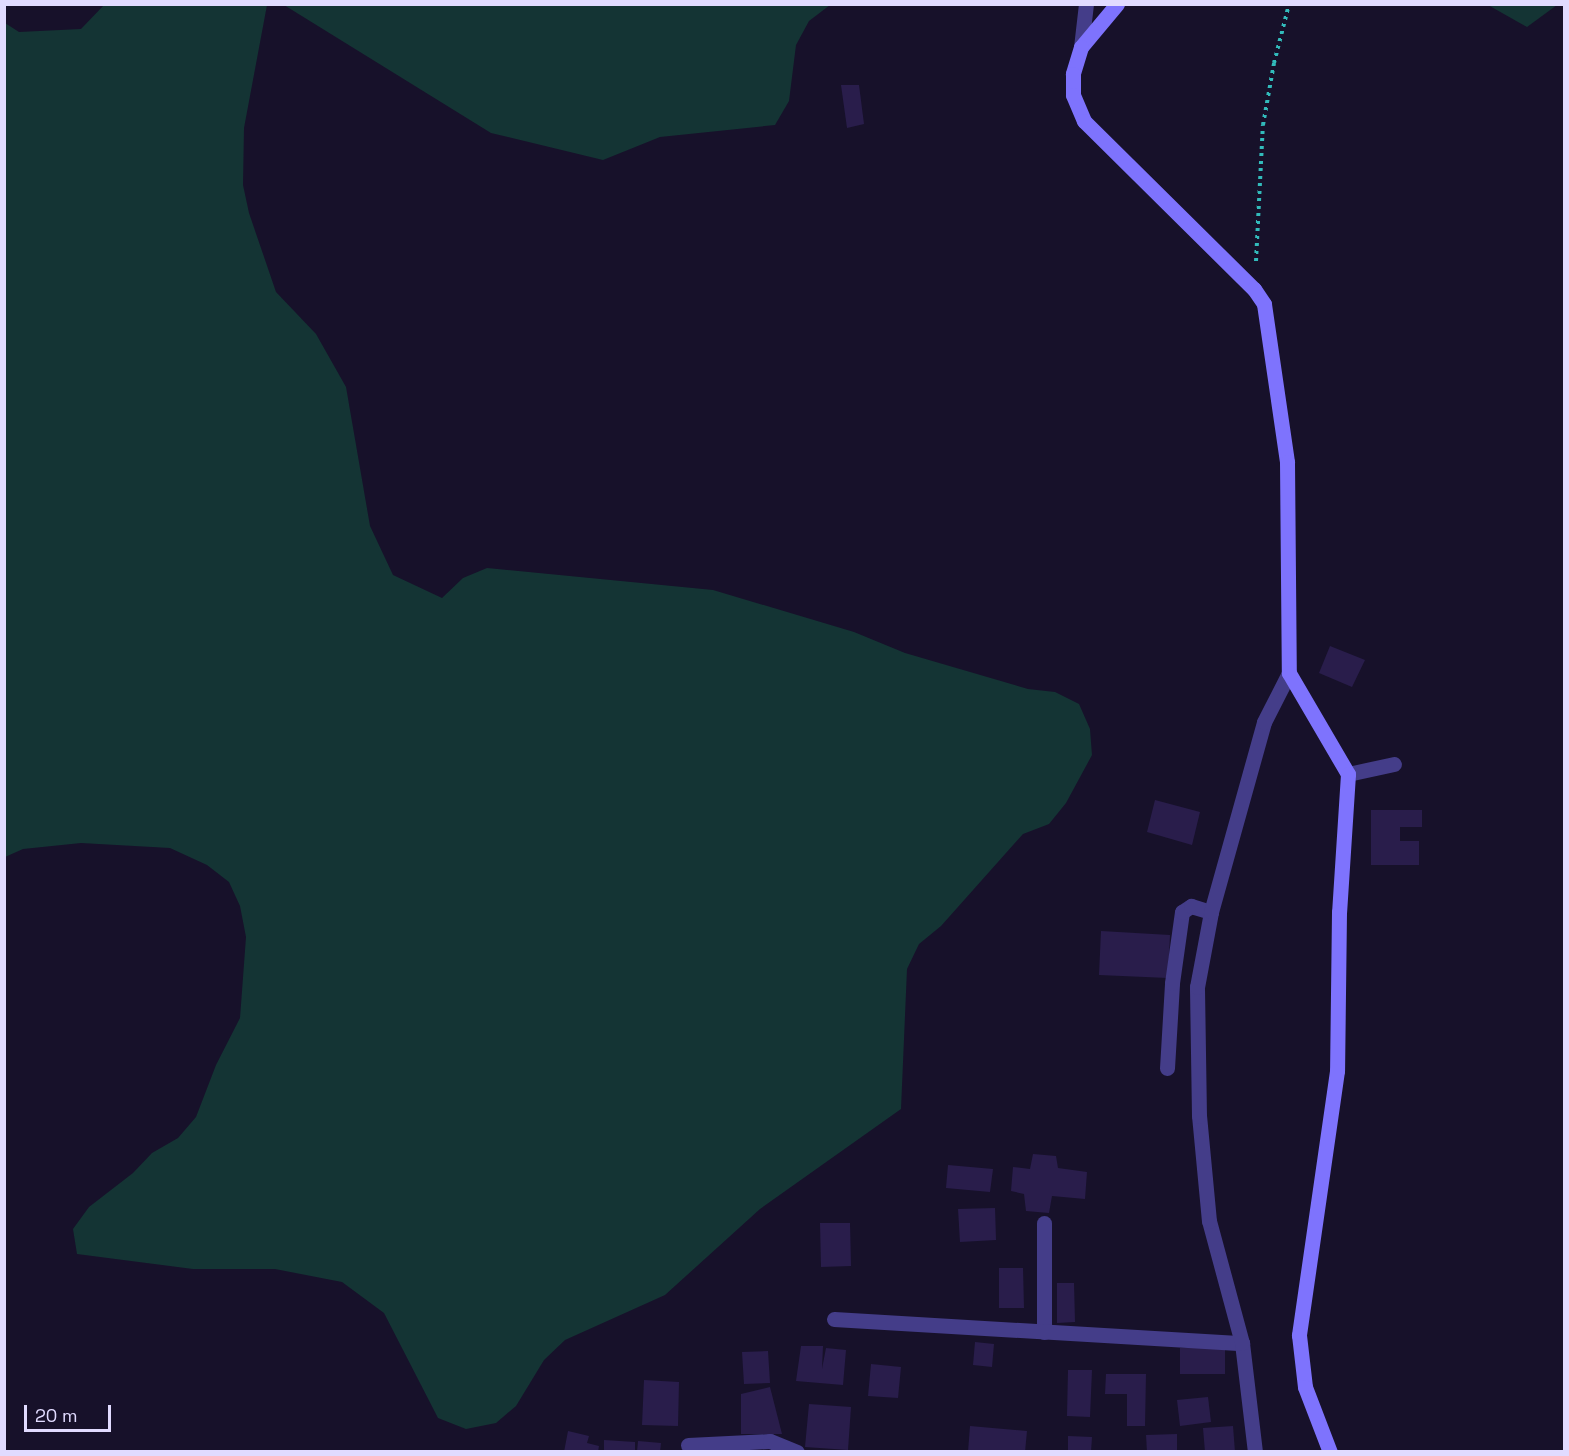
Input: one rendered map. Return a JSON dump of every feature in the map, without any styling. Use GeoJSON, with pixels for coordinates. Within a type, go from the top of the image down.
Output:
{"type":"FeatureCollection","features":[{"type":"Feature","properties":{"kind":"street"},"geometry":{"type":"LineString","coordinates":[[1086,4],[1080,47],[1073,74],[1073,95],[1084,121],[1254,289],[1269,319],[1287,462],[1289,673],[1264,722],[1211,912],[1197,987],[1199,1116],[1209,1221],[1242,1343],[1255,1452]]}},
{"type":"Feature","properties":{"kind":"street"},"geometry":{"type":"LineString","coordinates":[[1080,47],[1117,4]]}},
{"type":"Feature","properties":{"kind":"street"},"geometry":{"type":"LineString","coordinates":[[1289,673],[1348,774],[1339,912],[1337,1071],[1299,1335],[1305,1387],[1330,1452]]}},
{"type":"Feature","properties":{"kind":"street"},"geometry":{"type":"LineString","coordinates":[[1348,774],[1394,764]]}},
{"type":"Feature","properties":{"kind":"street"},"geometry":{"type":"LineString","coordinates":[[1167,1068],[1172,983],[1182,912],[1191,906],[1211,912]]}},
{"type":"Feature","properties":{"kind":"street"},"geometry":{"type":"LineString","coordinates":[[1172,983],[1197,987]]}},
{"type":"Feature","properties":{"kind":"street"},"geometry":{"type":"LineString","coordinates":[[1044,1223],[1044,1332]]}},
{"type":"Feature","properties":{"kind":"street"},"geometry":{"type":"LineString","coordinates":[[834,1319],[1242,1343]]}},
{"type":"Feature","properties":{"kind":"street"},"geometry":{"type":"LineString","coordinates":[[688,1446],[770,1441],[797,1452]]}},
{"type":"Feature","properties":{"kind":"path"},"geometry":{"type":"LineString","coordinates":[[1254,289],[1263,125],[1274,63],[1289,4]]}},
{"type":"Feature","properties":{"kind":"green space"},"geometry":{"type":"Polygon","coordinates":[[[104,5],[267,5],[244,128],[243,185],[249,213],[276,292],[316,334],[346,387],[370,526],[393,575],[442,598],[463,578],[487,568],[713,590],[854,632],[905,653],[1028,689],[1055,692],[1079,704],[1090,729],[1092,755],[1066,803],[1049,824],[1023,834],[941,926],[919,944],[907,969],[901,1109],[760,1209],[665,1295],[565,1340],[544,1360],[516,1406],[496,1423],[466,1429],[438,1418],[384,1313],[342,1282],[275,1269],[193,1269],[77,1254],[73,1229],[89,1207],[133,1173],[152,1153],[178,1138],[196,1117],[216,1065],[240,1018],[246,937],[240,906],[229,882],[207,865],[170,848],[81,843],[23,849],[5,857],[5,23],[19,32],[81,29],[104,5]]]}},
{"type":"Feature","properties":{"kind":"green space"},"geometry":{"type":"Polygon","coordinates":[[[284,5],[830,5],[809,21],[796,45],[789,101],[775,125],[660,137],[603,160],[491,133],[284,5]]]}},
{"type":"Feature","properties":{"kind":"green space"},"geometry":{"type":"Polygon","coordinates":[[[1488,5],[1557,5],[1527,27],[1488,5]]]}},
{"type":"Feature","properties":{"kind":"building"},"geometry":{"type":"Polygon","coordinates":[[[841,85],[859,85],[864,124],[847,128],[841,85]]]}},
{"type":"Feature","properties":{"kind":"building"},"geometry":{"type":"Polygon","coordinates":[[[1330,646],[1365,660],[1352,687],[1319,673],[1330,646]]]}},
{"type":"Feature","properties":{"kind":"building"},"geometry":{"type":"Polygon","coordinates":[[[1155,800],[1200,812],[1192,845],[1147,832],[1155,800]]]}},
{"type":"Feature","properties":{"kind":"building"},"geometry":{"type":"Polygon","coordinates":[[[1371,810],[1422,810],[1422,827],[1400,827],[1400,841],[1419,841],[1419,865],[1371,865],[1371,810]]]}},
{"type":"Feature","properties":{"kind":"building"},"geometry":{"type":"Polygon","coordinates":[[[1101,931],[1170,935],[1168,978],[1099,975],[1101,931]]]}},
{"type":"Feature","properties":{"kind":"building"},"geometry":{"type":"Polygon","coordinates":[[[1033,1154],[1056,1156],[1058,1168],[1087,1172],[1085,1199],[1052,1196],[1049,1213],[1026,1211],[1024,1194],[1011,1191],[1013,1167],[1030,1169],[1033,1154]]]}},
{"type":"Feature","properties":{"kind":"building"},"geometry":{"type":"Polygon","coordinates":[[[948,1165],[993,1169],[990,1192],[946,1188],[948,1165]]]}},
{"type":"Feature","properties":{"kind":"building"},"geometry":{"type":"Polygon","coordinates":[[[995,1208],[996,1240],[960,1242],[958,1209],[995,1208]]]}},
{"type":"Feature","properties":{"kind":"building"},"geometry":{"type":"Polygon","coordinates":[[[820,1223],[850,1223],[851,1266],[821,1267],[820,1223]]]}},
{"type":"Feature","properties":{"kind":"building"},"geometry":{"type":"Polygon","coordinates":[[[999,1268],[1023,1268],[1024,1308],[999,1308],[999,1268]]]}},
{"type":"Feature","properties":{"kind":"building"},"geometry":{"type":"Polygon","coordinates":[[[1057,1283],[1074,1283],[1075,1322],[1057,1323],[1057,1283]]]}},
{"type":"Feature","properties":{"kind":"building"},"geometry":{"type":"Polygon","coordinates":[[[975,1342],[994,1344],[992,1367],[973,1365],[975,1342]]]}},
{"type":"Feature","properties":{"kind":"building"},"geometry":{"type":"Polygon","coordinates":[[[801,1346],[823,1346],[822,1369],[826,1348],[846,1350],[843,1385],[796,1381],[801,1346]]]}},
{"type":"Feature","properties":{"kind":"building"},"geometry":{"type":"Polygon","coordinates":[[[1180,1348],[1225,1348],[1225,1374],[1180,1374],[1180,1348]]]}},
{"type":"Feature","properties":{"kind":"building"},"geometry":{"type":"Polygon","coordinates":[[[768,1351],[770,1383],[744,1384],[742,1352],[768,1351]]]}},
{"type":"Feature","properties":{"kind":"building"},"geometry":{"type":"Polygon","coordinates":[[[871,1364],[901,1367],[898,1398],[868,1396],[871,1364]]]}},
{"type":"Feature","properties":{"kind":"building"},"geometry":{"type":"Polygon","coordinates":[[[1068,1370],[1092,1370],[1090,1417],[1067,1416],[1068,1370]]]}},
{"type":"Feature","properties":{"kind":"building"},"geometry":{"type":"Polygon","coordinates":[[[1106,1374],[1146,1374],[1145,1426],[1127,1426],[1127,1394],[1105,1394],[1106,1374]]]}},
{"type":"Feature","properties":{"kind":"building"},"geometry":{"type":"Polygon","coordinates":[[[644,1380],[679,1382],[678,1426],[642,1425],[644,1380]]]}},
{"type":"Feature","properties":{"kind":"building"},"geometry":{"type":"Polygon","coordinates":[[[770,1387],[782,1434],[741,1434],[741,1394],[770,1387]]]}},
{"type":"Feature","properties":{"kind":"building"},"geometry":{"type":"Polygon","coordinates":[[[1208,1397],[1211,1422],[1180,1426],[1177,1400],[1208,1397]]]}},
{"type":"Feature","properties":{"kind":"building"},"geometry":{"type":"Polygon","coordinates":[[[809,1404],[851,1407],[848,1450],[805,1447],[809,1404]]]}},
{"type":"Feature","properties":{"kind":"building"},"geometry":{"type":"Polygon","coordinates":[[[970,1426],[1027,1431],[1025,1452],[968,1452],[970,1426]]]}},
{"type":"Feature","properties":{"kind":"building"},"geometry":{"type":"Polygon","coordinates":[[[1233,1426],[1235,1452],[1205,1452],[1203,1428],[1233,1426]]]}},
{"type":"Feature","properties":{"kind":"building"},"geometry":{"type":"Polygon","coordinates":[[[568,1431],[589,1436],[587,1443],[599,1446],[598,1452],[564,1452],[568,1431]]]}},
{"type":"Feature","properties":{"kind":"building"},"geometry":{"type":"Polygon","coordinates":[[[1177,1434],[1177,1452],[1147,1452],[1146,1435],[1177,1434]]]}},
{"type":"Feature","properties":{"kind":"building"},"geometry":{"type":"Polygon","coordinates":[[[1068,1436],[1092,1437],[1091,1452],[1068,1452],[1068,1436]]]}},
{"type":"Feature","properties":{"kind":"building"},"geometry":{"type":"Polygon","coordinates":[[[604,1440],[635,1442],[635,1452],[604,1452],[604,1440]]]}},
{"type":"Feature","properties":{"kind":"building"},"geometry":{"type":"Polygon","coordinates":[[[638,1441],[661,1443],[660,1452],[637,1452],[638,1441]]]}}]}
